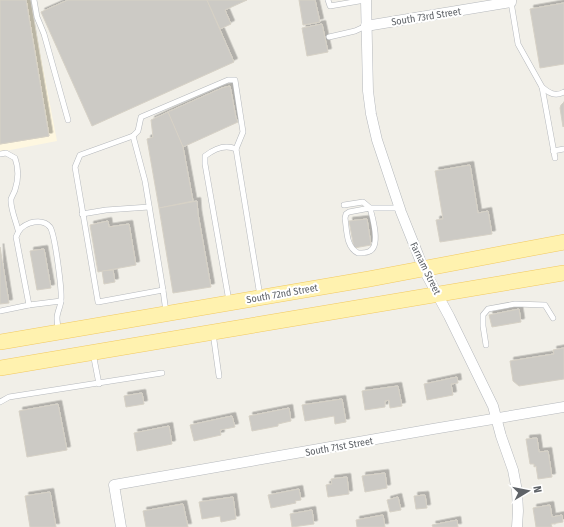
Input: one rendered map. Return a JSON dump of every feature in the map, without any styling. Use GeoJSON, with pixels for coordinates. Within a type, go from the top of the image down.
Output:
{"type":"FeatureCollection","features":[{"type":"Feature","properties":{"kind":"main road","name":"South 72nd Street"},"geometry":{"type":"LineString","coordinates":[[0,342],[369,279],[564,242]]}},
{"type":"Feature","properties":{"kind":"main road"},"geometry":{"type":"LineString","coordinates":[[0,368],[564,273]]}},
{"type":"Feature","properties":{"kind":"street","name":"Farnam Street"},"geometry":{"type":"LineString","coordinates":[[366,0],[367,79],[372,114],[384,164],[423,268],[438,294],[493,406],[513,470],[518,511],[517,527]]}},
{"type":"Feature","properties":{"kind":"street","name":"South 73rd Street"},"geometry":{"type":"LineString","coordinates":[[366,26],[486,3],[512,1]]}},
{"type":"Feature","properties":{"kind":"street","name":"South 71st Street"},"geometry":{"type":"LineString","coordinates":[[121,527],[114,485],[564,407]]}},
{"type":"Feature","properties":{"kind":"lane"},"geometry":{"type":"LineString","coordinates":[[34,0],[37,17],[44,34],[68,120]]}},
{"type":"Feature","properties":{"kind":"lane"},"geometry":{"type":"LineString","coordinates":[[328,0],[330,6],[366,0]]}},
{"type":"Feature","properties":{"kind":"lane"},"geometry":{"type":"LineString","coordinates":[[512,1],[518,44],[542,87],[555,158]]}},
{"type":"Feature","properties":{"kind":"lane"},"geometry":{"type":"LineString","coordinates":[[330,37],[355,31],[366,26]]}},
{"type":"Feature","properties":{"kind":"lane"},"geometry":{"type":"LineString","coordinates":[[163,290],[98,302],[75,167],[80,155],[133,136],[138,131],[141,117],[228,80],[236,80],[244,132],[236,149],[260,297]]}},
{"type":"Feature","properties":{"kind":"lane"},"geometry":{"type":"LineString","coordinates":[[542,87],[555,95],[564,92]]}},
{"type":"Feature","properties":{"kind":"lane"},"geometry":{"type":"LineString","coordinates":[[133,136],[145,182],[166,313]]}},
{"type":"Feature","properties":{"kind":"lane"},"geometry":{"type":"LineString","coordinates":[[229,302],[205,164],[205,156],[213,150],[229,146],[236,149]]}},
{"type":"Feature","properties":{"kind":"lane"},"geometry":{"type":"LineString","coordinates":[[554,151],[564,149]]}},
{"type":"Feature","properties":{"kind":"lane"},"geometry":{"type":"LineString","coordinates":[[0,154],[6,153],[16,158],[18,166],[19,175],[11,198],[18,230],[16,237],[29,305]]}},
{"type":"Feature","properties":{"kind":"lane"},"geometry":{"type":"LineString","coordinates":[[344,206],[363,202],[370,208],[376,238],[373,248],[370,251],[358,253],[352,250],[349,245],[345,218],[346,214],[349,212],[370,208],[400,208]]}},
{"type":"Feature","properties":{"kind":"lane"},"geometry":{"type":"LineString","coordinates":[[82,214],[106,210],[149,207]]}},
{"type":"Feature","properties":{"kind":"lane"},"geometry":{"type":"LineString","coordinates":[[18,230],[24,225],[34,222],[43,222],[50,228],[58,263],[61,289],[61,301],[57,318],[58,331]]}},
{"type":"Feature","properties":{"kind":"lane"},"geometry":{"type":"LineString","coordinates":[[0,311],[29,305],[61,301]]}},
{"type":"Feature","properties":{"kind":"lane"},"geometry":{"type":"LineString","coordinates":[[486,345],[483,315],[488,309],[514,304],[544,305],[553,318]]}},
{"type":"Feature","properties":{"kind":"lane"},"geometry":{"type":"LineString","coordinates":[[213,332],[219,376]]}},
{"type":"Feature","properties":{"kind":"lane"},"geometry":{"type":"LineString","coordinates":[[93,352],[99,384]]}},
{"type":"Feature","properties":{"kind":"lane"},"geometry":{"type":"LineString","coordinates":[[0,402],[9,397],[162,373]]}},
{"type":"Feature","properties":{"kind":"shaded area"},"geometry":{"type":"Polygon","coordinates":[[[0,0],[30,0],[57,141],[0,152],[0,0]]]}},
{"type":"Feature","properties":{"kind":"building"},"geometry":{"type":"Polygon","coordinates":[[[0,0],[26,0],[49,136],[0,144],[0,0]]]}},
{"type":"Feature","properties":{"kind":"building"},"geometry":{"type":"Polygon","coordinates":[[[0,0],[26,0],[49,136],[0,144],[0,0]]]}},
{"type":"Feature","properties":{"kind":"building"},"geometry":{"type":"Polygon","coordinates":[[[68,0],[207,0],[234,62],[92,126],[41,12],[68,0]]]}},
{"type":"Feature","properties":{"kind":"building"},"geometry":{"type":"Polygon","coordinates":[[[207,0],[247,0],[225,10],[231,24],[220,29],[207,0]]]}},
{"type":"Feature","properties":{"kind":"building"},"geometry":{"type":"Polygon","coordinates":[[[299,0],[315,0],[320,22],[303,25],[299,0]]]}},
{"type":"Feature","properties":{"kind":"building"},"geometry":{"type":"Polygon","coordinates":[[[564,3],[564,64],[540,68],[530,9],[564,3]]]}},
{"type":"Feature","properties":{"kind":"building"},"geometry":{"type":"Polygon","coordinates":[[[322,24],[328,52],[307,56],[302,28],[322,24]]]}},
{"type":"Feature","properties":{"kind":"building"},"geometry":{"type":"Polygon","coordinates":[[[230,86],[238,122],[183,147],[168,112],[222,88],[230,86]]]}},
{"type":"Feature","properties":{"kind":"building"},"geometry":{"type":"Polygon","coordinates":[[[564,102],[564,126],[563,127],[560,108],[564,102]]]}},
{"type":"Feature","properties":{"kind":"building"},"geometry":{"type":"Polygon","coordinates":[[[168,112],[183,147],[193,201],[159,208],[147,139],[153,137],[151,120],[168,112]]]}},
{"type":"Feature","properties":{"kind":"building"},"geometry":{"type":"Polygon","coordinates":[[[470,165],[478,213],[488,211],[492,234],[440,242],[436,220],[443,219],[435,171],[470,165]]]}},
{"type":"Feature","properties":{"kind":"building"},"geometry":{"type":"Polygon","coordinates":[[[197,201],[211,287],[173,293],[159,208],[197,201]]]}},
{"type":"Feature","properties":{"kind":"building"},"geometry":{"type":"Polygon","coordinates":[[[367,219],[371,245],[354,248],[349,221],[367,219]]]}},
{"type":"Feature","properties":{"kind":"building"},"geometry":{"type":"Polygon","coordinates":[[[108,221],[109,227],[129,224],[136,265],[98,272],[90,225],[108,221]]]}},
{"type":"Feature","properties":{"kind":"building"},"geometry":{"type":"Polygon","coordinates":[[[0,247],[9,303],[0,304],[0,247]]]}},
{"type":"Feature","properties":{"kind":"building"},"geometry":{"type":"Polygon","coordinates":[[[44,249],[51,288],[37,290],[30,251],[44,249]]]}},
{"type":"Feature","properties":{"kind":"building"},"geometry":{"type":"Polygon","coordinates":[[[113,270],[115,282],[104,284],[102,271],[113,270]]]}},
{"type":"Feature","properties":{"kind":"building"},"geometry":{"type":"Polygon","coordinates":[[[519,309],[521,322],[492,327],[489,315],[519,309]]]}},
{"type":"Feature","properties":{"kind":"building"},"geometry":{"type":"Polygon","coordinates":[[[564,348],[564,379],[519,386],[513,381],[510,361],[554,354],[553,350],[564,348]]]}},
{"type":"Feature","properties":{"kind":"building"},"geometry":{"type":"Polygon","coordinates":[[[457,377],[458,383],[451,384],[453,395],[427,400],[424,384],[457,377]]]}},
{"type":"Feature","properties":{"kind":"building"},"geometry":{"type":"Polygon","coordinates":[[[398,386],[402,406],[390,408],[389,400],[385,401],[385,407],[365,410],[362,391],[398,386]]]}},
{"type":"Feature","properties":{"kind":"building"},"geometry":{"type":"Polygon","coordinates":[[[142,393],[144,404],[126,407],[124,396],[142,393]]]}},
{"type":"Feature","properties":{"kind":"building"},"geometry":{"type":"Polygon","coordinates":[[[342,399],[346,422],[335,424],[334,416],[305,421],[302,405],[342,399]]]}},
{"type":"Feature","properties":{"kind":"building"},"geometry":{"type":"Polygon","coordinates":[[[58,404],[67,450],[27,457],[19,411],[58,404]]]}},
{"type":"Feature","properties":{"kind":"building"},"geometry":{"type":"Polygon","coordinates":[[[289,408],[291,421],[278,424],[278,426],[252,431],[249,416],[289,408]]]}},
{"type":"Feature","properties":{"kind":"building"},"geometry":{"type":"Polygon","coordinates":[[[232,416],[235,427],[220,430],[221,435],[194,441],[190,425],[232,416]]]}},
{"type":"Feature","properties":{"kind":"building"},"geometry":{"type":"Polygon","coordinates":[[[169,426],[172,444],[137,451],[134,433],[169,426]]]}},
{"type":"Feature","properties":{"kind":"building"},"geometry":{"type":"Polygon","coordinates":[[[537,438],[539,452],[548,451],[552,477],[538,479],[536,466],[534,467],[534,464],[530,464],[526,439],[537,438]]]}},
{"type":"Feature","properties":{"kind":"building"},"geometry":{"type":"Polygon","coordinates":[[[385,473],[387,488],[365,492],[362,476],[385,473]]]}},
{"type":"Feature","properties":{"kind":"building"},"geometry":{"type":"Polygon","coordinates":[[[347,477],[349,494],[328,497],[326,485],[332,484],[331,479],[347,477]]]}},
{"type":"Feature","properties":{"kind":"building"},"geometry":{"type":"Polygon","coordinates":[[[299,489],[301,500],[295,501],[296,503],[271,508],[268,495],[299,489]]]}},
{"type":"Feature","properties":{"kind":"building"},"geometry":{"type":"Polygon","coordinates":[[[50,492],[56,527],[30,527],[25,496],[50,492]]]}},
{"type":"Feature","properties":{"kind":"building"},"geometry":{"type":"Polygon","coordinates":[[[425,495],[427,508],[416,509],[414,496],[425,495]]]}},
{"type":"Feature","properties":{"kind":"building"},"geometry":{"type":"Polygon","coordinates":[[[233,497],[236,519],[221,522],[220,516],[202,519],[199,502],[233,497]]]}},
{"type":"Feature","properties":{"kind":"building"},"geometry":{"type":"Polygon","coordinates":[[[398,497],[401,510],[390,512],[387,500],[398,497]]]}},
{"type":"Feature","properties":{"kind":"building"},"geometry":{"type":"Polygon","coordinates":[[[183,504],[188,527],[146,527],[143,511],[183,504]]]}},
{"type":"Feature","properties":{"kind":"building"},"geometry":{"type":"Polygon","coordinates":[[[550,505],[552,517],[562,515],[563,522],[551,524],[552,527],[536,527],[533,508],[550,505]]]}},
{"type":"Feature","properties":{"kind":"building"},"geometry":{"type":"Polygon","coordinates":[[[312,510],[314,524],[292,527],[290,514],[312,510]]]}},
{"type":"Feature","properties":{"kind":"building"},"geometry":{"type":"Polygon","coordinates":[[[383,515],[385,527],[357,527],[356,520],[383,515]]]}},
{"type":"Feature","properties":{"kind":"building"},"geometry":{"type":"Polygon","coordinates":[[[457,520],[458,527],[433,527],[432,525],[457,520]]]}}]}
